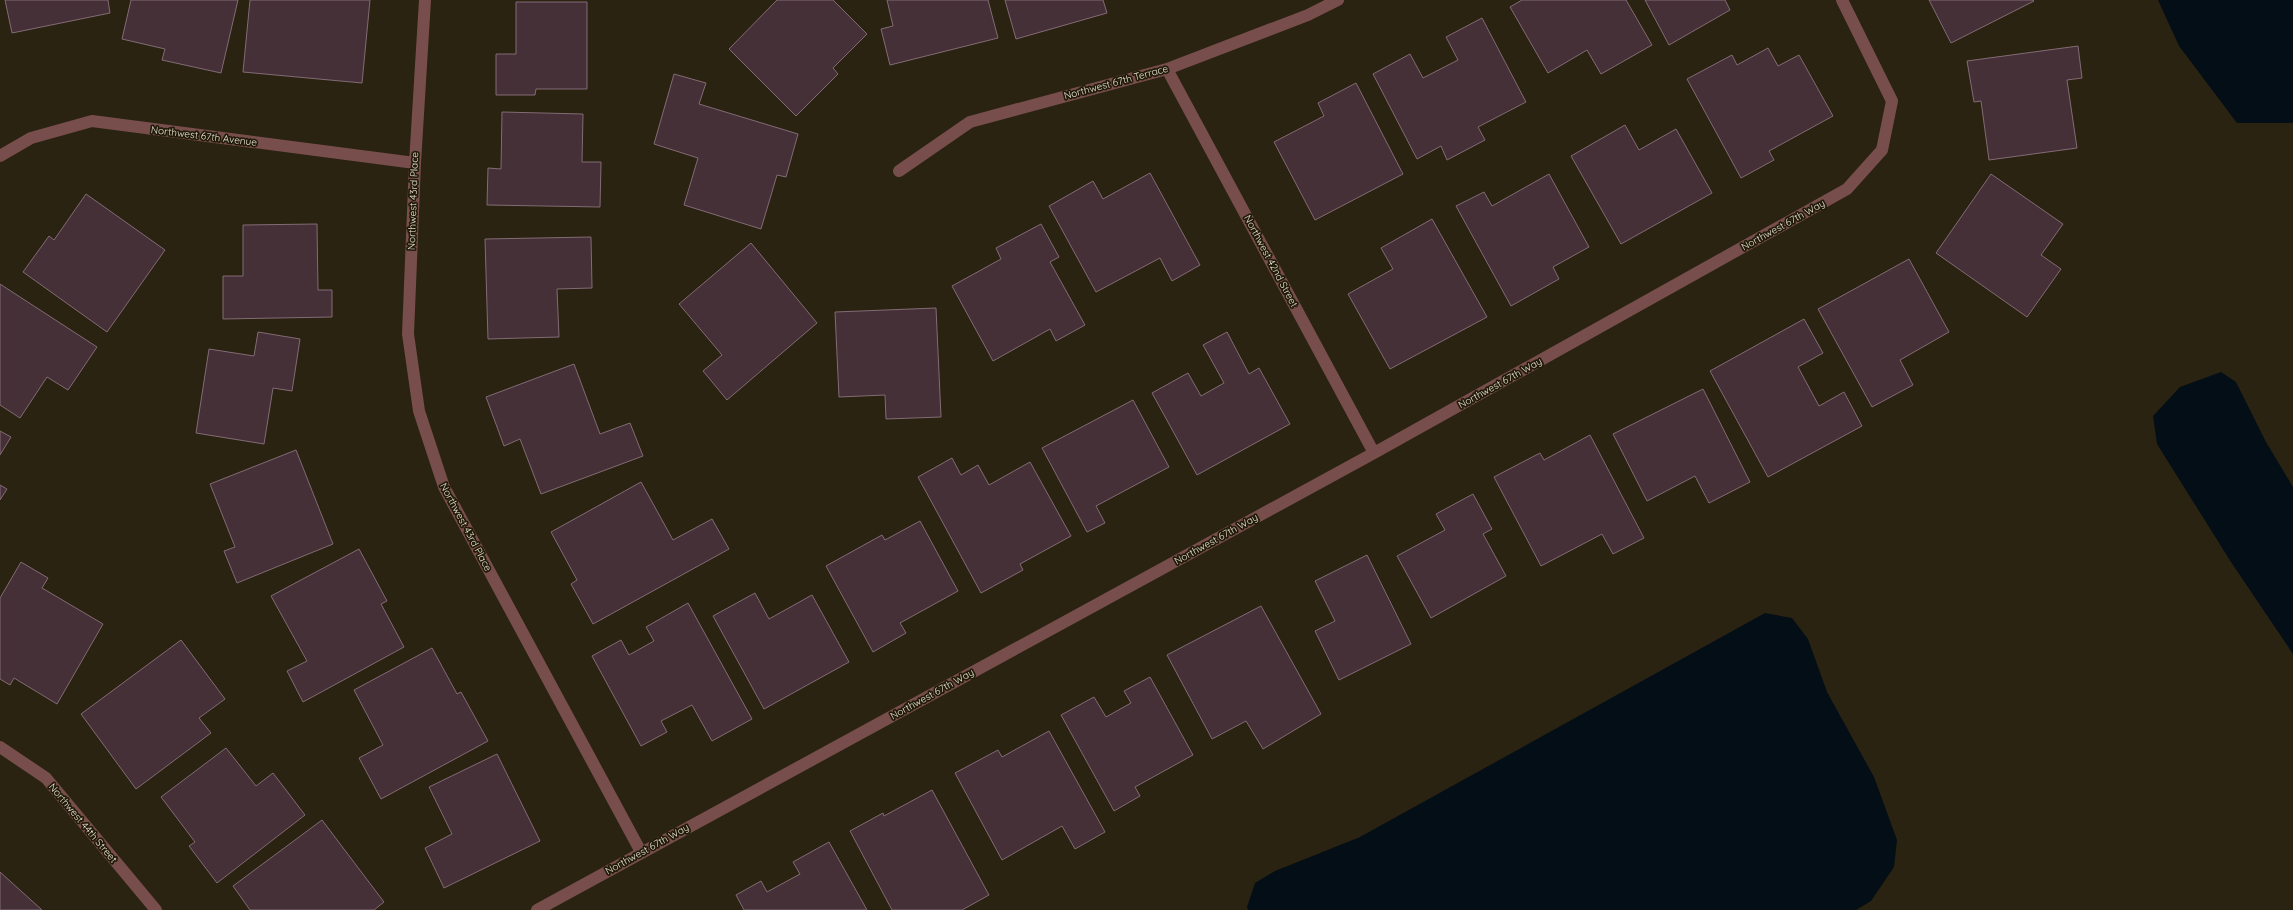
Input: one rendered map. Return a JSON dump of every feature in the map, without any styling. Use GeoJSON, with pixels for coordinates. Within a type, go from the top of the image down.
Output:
{"type":"FeatureCollection","features":[{"type":"Feature","properties":{"kind":"street","name":"Northwest 43rd Place"},"geometry":{"type":"LineString","coordinates":[[425,0],[414,163],[408,334],[421,419],[444,487],[641,852]]}},
{"type":"Feature","properties":{"kind":"street","name":"Northwest 67th Terrace"},"geometry":{"type":"LineString","coordinates":[[899,171],[970,122],[1167,69],[1308,15],[1338,0]]}},
{"type":"Feature","properties":{"kind":"street","name":"Northwest 67th Way"},"geometry":{"type":"LineString","coordinates":[[537,910],[1374,453],[1847,189],[1882,150],[1892,102],[1842,0]]}},
{"type":"Feature","properties":{"kind":"street","name":"Northwest 42nd Street"},"geometry":{"type":"LineString","coordinates":[[1167,69],[1374,453]]}},
{"type":"Feature","properties":{"kind":"street","name":"Northwest 67th Avenue"},"geometry":{"type":"LineString","coordinates":[[0,156],[30,138],[92,121],[414,163]]}},
{"type":"Feature","properties":{"kind":"street","name":"Northwest 44th Street"},"geometry":{"type":"LineString","coordinates":[[0,747],[46,778],[156,910]]}},
{"type":"Feature","properties":{"kind":"shaded area"},"geometry":{"type":"Polygon","coordinates":[[[2158,0],[2293,0],[2293,123],[2237,123],[2179,46],[2158,0]]]}},
{"type":"Feature","properties":{"kind":"shaded area"},"geometry":{"type":"Polygon","coordinates":[[[2221,372],[2236,382],[2266,442],[2293,487],[2293,654],[2231,562],[2157,444],[2153,416],[2180,387],[2221,372]]]}},
{"type":"Feature","properties":{"kind":"shaded area"},"geometry":{"type":"Polygon","coordinates":[[[1765,613],[1792,618],[1808,639],[1827,692],[1874,777],[1897,840],[1894,867],[1871,901],[1856,910],[1248,910],[1247,907],[1255,883],[1275,871],[1360,837],[1765,613]]]}},
{"type":"Feature","properties":{"kind":"building"},"geometry":{"type":"Polygon","coordinates":[[[5,0],[108,0],[110,13],[12,33],[5,0]]]}},
{"type":"Feature","properties":{"kind":"building"},"geometry":{"type":"Polygon","coordinates":[[[131,0],[238,0],[221,73],[162,60],[165,49],[122,39],[131,0]]]}},
{"type":"Feature","properties":{"kind":"building"},"geometry":{"type":"Polygon","coordinates":[[[250,0],[370,0],[362,83],[243,72],[250,0]]]}},
{"type":"Feature","properties":{"kind":"building"},"geometry":{"type":"Polygon","coordinates":[[[777,0],[833,0],[867,34],[833,68],[838,74],[796,116],[729,49],[777,0]]]}},
{"type":"Feature","properties":{"kind":"building"},"geometry":{"type":"Polygon","coordinates":[[[887,0],[988,0],[998,38],[890,65],[881,29],[893,26],[887,0]]]}},
{"type":"Feature","properties":{"kind":"building"},"geometry":{"type":"Polygon","coordinates":[[[1005,0],[1103,0],[1107,13],[1016,39],[1005,0]]]}},
{"type":"Feature","properties":{"kind":"building"},"geometry":{"type":"Polygon","coordinates":[[[1522,0],[1626,0],[1652,45],[1601,74],[1587,50],[1548,73],[1510,7],[1522,0]]]}},
{"type":"Feature","properties":{"kind":"building"},"geometry":{"type":"Polygon","coordinates":[[[1645,0],[1725,0],[1730,10],[1669,45],[1645,0]]]}},
{"type":"Feature","properties":{"kind":"building"},"geometry":{"type":"Polygon","coordinates":[[[1929,0],[2033,0],[2034,1],[1951,43],[1929,0]]]}},
{"type":"Feature","properties":{"kind":"building"},"geometry":{"type":"Polygon","coordinates":[[[516,2],[587,2],[587,89],[536,89],[535,95],[496,95],[496,54],[516,54],[516,2]]]}},
{"type":"Feature","properties":{"kind":"building"},"geometry":{"type":"Polygon","coordinates":[[[1482,18],[1526,102],[1478,127],[1485,140],[1447,160],[1441,146],[1417,159],[1373,74],[1410,54],[1423,78],[1458,60],[1446,37],[1482,18]]]}},
{"type":"Feature","properties":{"kind":"building"},"geometry":{"type":"Polygon","coordinates":[[[2078,46],[2082,78],[2067,80],[2077,148],[1989,160],[1981,101],[1974,102],[1967,61],[2078,46]]]}},
{"type":"Feature","properties":{"kind":"building"},"geometry":{"type":"Polygon","coordinates":[[[1768,48],[1778,66],[1799,55],[1833,116],[1769,151],[1774,160],[1741,178],[1687,79],[1732,55],[1737,65],[1768,48]]]}},
{"type":"Feature","properties":{"kind":"building"},"geometry":{"type":"Polygon","coordinates":[[[674,74],[706,83],[699,104],[798,134],[786,177],[777,175],[761,229],[684,205],[698,158],[654,144],[674,74]]]}},
{"type":"Feature","properties":{"kind":"building"},"geometry":{"type":"Polygon","coordinates":[[[1356,83],[1403,174],[1315,220],[1274,142],[1324,116],[1318,103],[1356,83]]]}},
{"type":"Feature","properties":{"kind":"building"},"geometry":{"type":"Polygon","coordinates":[[[502,112],[583,114],[582,162],[601,162],[600,207],[487,205],[488,168],[501,169],[502,112]]]}},
{"type":"Feature","properties":{"kind":"building"},"geometry":{"type":"Polygon","coordinates":[[[1625,125],[1639,150],[1676,129],[1712,193],[1621,244],[1571,156],[1625,125]]]}},
{"type":"Feature","properties":{"kind":"building"},"geometry":{"type":"Polygon","coordinates":[[[1150,173],[1200,265],[1172,281],[1160,258],[1096,292],[1049,206],[1093,181],[1103,199],[1150,173]]]}},
{"type":"Feature","properties":{"kind":"building"},"geometry":{"type":"Polygon","coordinates":[[[1549,174],[1589,247],[1553,267],[1559,279],[1511,306],[1456,206],[1484,192],[1492,206],[1549,174]]]}},
{"type":"Feature","properties":{"kind":"building"},"geometry":{"type":"Polygon","coordinates":[[[1991,174],[2063,224],[2041,255],[2061,269],[2027,317],[1936,253],[1991,174]]]}},
{"type":"Feature","properties":{"kind":"building"},"geometry":{"type":"Polygon","coordinates":[[[86,194],[165,250],[107,332],[23,272],[49,236],[54,240],[86,194]]]}},
{"type":"Feature","properties":{"kind":"building"},"geometry":{"type":"Polygon","coordinates":[[[1432,219],[1487,317],[1390,369],[1348,294],[1393,269],[1381,248],[1432,219]]]}},
{"type":"Feature","properties":{"kind":"building"},"geometry":{"type":"Polygon","coordinates":[[[317,224],[318,290],[332,290],[332,317],[223,319],[223,276],[243,276],[243,225],[317,224]]]}},
{"type":"Feature","properties":{"kind":"building"},"geometry":{"type":"Polygon","coordinates":[[[1041,224],[1059,257],[1050,262],[1085,325],[1056,341],[1050,329],[993,361],[952,286],[1001,259],[996,248],[1041,224]]]}},
{"type":"Feature","properties":{"kind":"building"},"geometry":{"type":"Polygon","coordinates":[[[591,237],[592,288],[557,289],[559,337],[488,339],[485,239],[591,237]]]}},
{"type":"Feature","properties":{"kind":"building"},"geometry":{"type":"Polygon","coordinates":[[[751,243],[817,323],[727,400],[703,371],[722,355],[679,304],[751,243]]]}},
{"type":"Feature","properties":{"kind":"building"},"geometry":{"type":"Polygon","coordinates":[[[1909,259],[1949,332],[1900,360],[1913,385],[1872,407],[1818,309],[1909,259]]]}},
{"type":"Feature","properties":{"kind":"building"},"geometry":{"type":"Polygon","coordinates":[[[0,284],[97,347],[68,390],[47,377],[20,418],[0,405],[0,284]]]}},
{"type":"Feature","properties":{"kind":"building"},"geometry":{"type":"Polygon","coordinates":[[[936,308],[941,417],[886,419],[885,395],[839,397],[835,312],[936,308]]]}},
{"type":"Feature","properties":{"kind":"building"},"geometry":{"type":"Polygon","coordinates":[[[1804,319],[1823,353],[1798,367],[1819,406],[1844,392],[1862,426],[1768,477],[1710,371],[1804,319]]]}},
{"type":"Feature","properties":{"kind":"building"},"geometry":{"type":"Polygon","coordinates":[[[258,332],[300,339],[292,391],[273,388],[264,444],[196,433],[209,349],[254,356],[258,332]]]}},
{"type":"Feature","properties":{"kind":"building"},"geometry":{"type":"Polygon","coordinates":[[[1227,332],[1249,374],[1259,368],[1290,424],[1197,475],[1152,393],[1188,373],[1201,396],[1224,383],[1203,345],[1227,332]]]}},
{"type":"Feature","properties":{"kind":"building"},"geometry":{"type":"Polygon","coordinates":[[[574,364],[600,434],[630,423],[643,456],[541,494],[520,439],[504,446],[486,397],[574,364]]]}},
{"type":"Feature","properties":{"kind":"building"},"geometry":{"type":"Polygon","coordinates":[[[1703,389],[1750,482],[1709,503],[1695,476],[1647,501],[1613,434],[1703,389]]]}},
{"type":"Feature","properties":{"kind":"building"},"geometry":{"type":"Polygon","coordinates":[[[1133,400],[1169,467],[1096,506],[1105,523],[1087,532],[1042,448],[1133,400]]]}},
{"type":"Feature","properties":{"kind":"building"},"geometry":{"type":"Polygon","coordinates":[[[0,431],[11,437],[0,455],[0,431]]]}},
{"type":"Feature","properties":{"kind":"building"},"geometry":{"type":"Polygon","coordinates":[[[1590,435],[1644,538],[1613,554],[1602,534],[1541,566],[1494,477],[1540,453],[1544,460],[1590,435]]]}},
{"type":"Feature","properties":{"kind":"building"},"geometry":{"type":"Polygon","coordinates":[[[296,450],[333,544],[237,583],[224,551],[235,547],[210,484],[296,450]]]}},
{"type":"Feature","properties":{"kind":"building"},"geometry":{"type":"Polygon","coordinates":[[[952,458],[961,475],[978,465],[989,485],[1030,462],[1071,536],[1020,564],[1023,570],[981,593],[918,477],[952,458]]]}},
{"type":"Feature","properties":{"kind":"building"},"geometry":{"type":"Polygon","coordinates":[[[641,482],[673,540],[712,519],[729,549],[593,624],[571,584],[577,580],[551,532],[641,482]]]}},
{"type":"Feature","properties":{"kind":"building"},"geometry":{"type":"Polygon","coordinates":[[[0,485],[7,489],[0,500],[0,485]]]}},
{"type":"Feature","properties":{"kind":"building"},"geometry":{"type":"Polygon","coordinates":[[[1473,494],[1492,529],[1483,534],[1506,576],[1431,618],[1397,556],[1445,530],[1436,514],[1473,494]]]}},
{"type":"Feature","properties":{"kind":"building"},"geometry":{"type":"Polygon","coordinates":[[[920,521],[958,591],[900,623],[906,633],[873,652],[826,566],[882,535],[885,540],[920,521]]]}},
{"type":"Feature","properties":{"kind":"building"},"geometry":{"type":"Polygon","coordinates":[[[359,549],[387,601],[381,604],[404,647],[303,702],[287,671],[307,661],[271,596],[359,549]]]}},
{"type":"Feature","properties":{"kind":"building"},"geometry":{"type":"Polygon","coordinates":[[[1367,555],[1411,644],[1339,680],[1315,631],[1335,621],[1315,581],[1367,555]]]}},
{"type":"Feature","properties":{"kind":"building"},"geometry":{"type":"Polygon","coordinates":[[[21,562],[48,578],[42,588],[103,624],[57,704],[14,678],[10,685],[0,679],[0,598],[21,562]]]}},
{"type":"Feature","properties":{"kind":"building"},"geometry":{"type":"Polygon","coordinates":[[[755,593],[769,619],[812,595],[849,662],[764,709],[713,616],[755,593]]]}},
{"type":"Feature","properties":{"kind":"building"},"geometry":{"type":"Polygon","coordinates":[[[688,603],[752,719],[712,741],[692,705],[661,721],[667,732],[641,746],[592,656],[621,640],[629,655],[654,641],[646,627],[688,603]]]}},
{"type":"Feature","properties":{"kind":"building"},"geometry":{"type":"Polygon","coordinates":[[[1261,606],[1321,714],[1263,749],[1246,721],[1212,739],[1167,655],[1261,606]]]}},
{"type":"Feature","properties":{"kind":"building"},"geometry":{"type":"Polygon","coordinates":[[[181,640],[225,699],[199,718],[211,733],[136,789],[81,714],[181,640]]]}},
{"type":"Feature","properties":{"kind":"building"},"geometry":{"type":"Polygon","coordinates":[[[432,648],[457,694],[461,692],[488,741],[381,799],[359,758],[383,745],[354,690],[432,648]]]}},
{"type":"Feature","properties":{"kind":"building"},"geometry":{"type":"Polygon","coordinates":[[[1150,677],[1193,755],[1135,787],[1140,796],[1114,811],[1061,715],[1094,697],[1106,717],[1131,703],[1124,691],[1150,677]]]}},
{"type":"Feature","properties":{"kind":"building"},"geometry":{"type":"Polygon","coordinates":[[[1049,731],[1105,832],[1075,849],[1062,826],[1002,860],[955,773],[998,750],[1002,757],[1049,731]]]}},
{"type":"Feature","properties":{"kind":"building"},"geometry":{"type":"Polygon","coordinates":[[[226,748],[256,786],[273,773],[305,815],[217,883],[189,846],[195,842],[161,797],[226,748]]]}},
{"type":"Feature","properties":{"kind":"building"},"geometry":{"type":"Polygon","coordinates":[[[497,754],[540,841],[444,888],[425,848],[452,834],[429,787],[497,754]]]}},
{"type":"Feature","properties":{"kind":"building"},"geometry":{"type":"Polygon","coordinates":[[[932,790],[989,895],[962,910],[892,910],[850,831],[883,813],[884,816],[932,790]]]}},
{"type":"Feature","properties":{"kind":"building"},"geometry":{"type":"Polygon","coordinates":[[[322,820],[384,902],[374,910],[250,910],[233,886],[322,820]]]}},
{"type":"Feature","properties":{"kind":"building"},"geometry":{"type":"Polygon","coordinates":[[[829,842],[867,910],[744,910],[736,895],[761,881],[767,892],[800,874],[793,862],[829,842]]]}},
{"type":"Feature","properties":{"kind":"building"},"geometry":{"type":"Polygon","coordinates":[[[0,872],[42,910],[0,910],[0,872]]]}}]}
